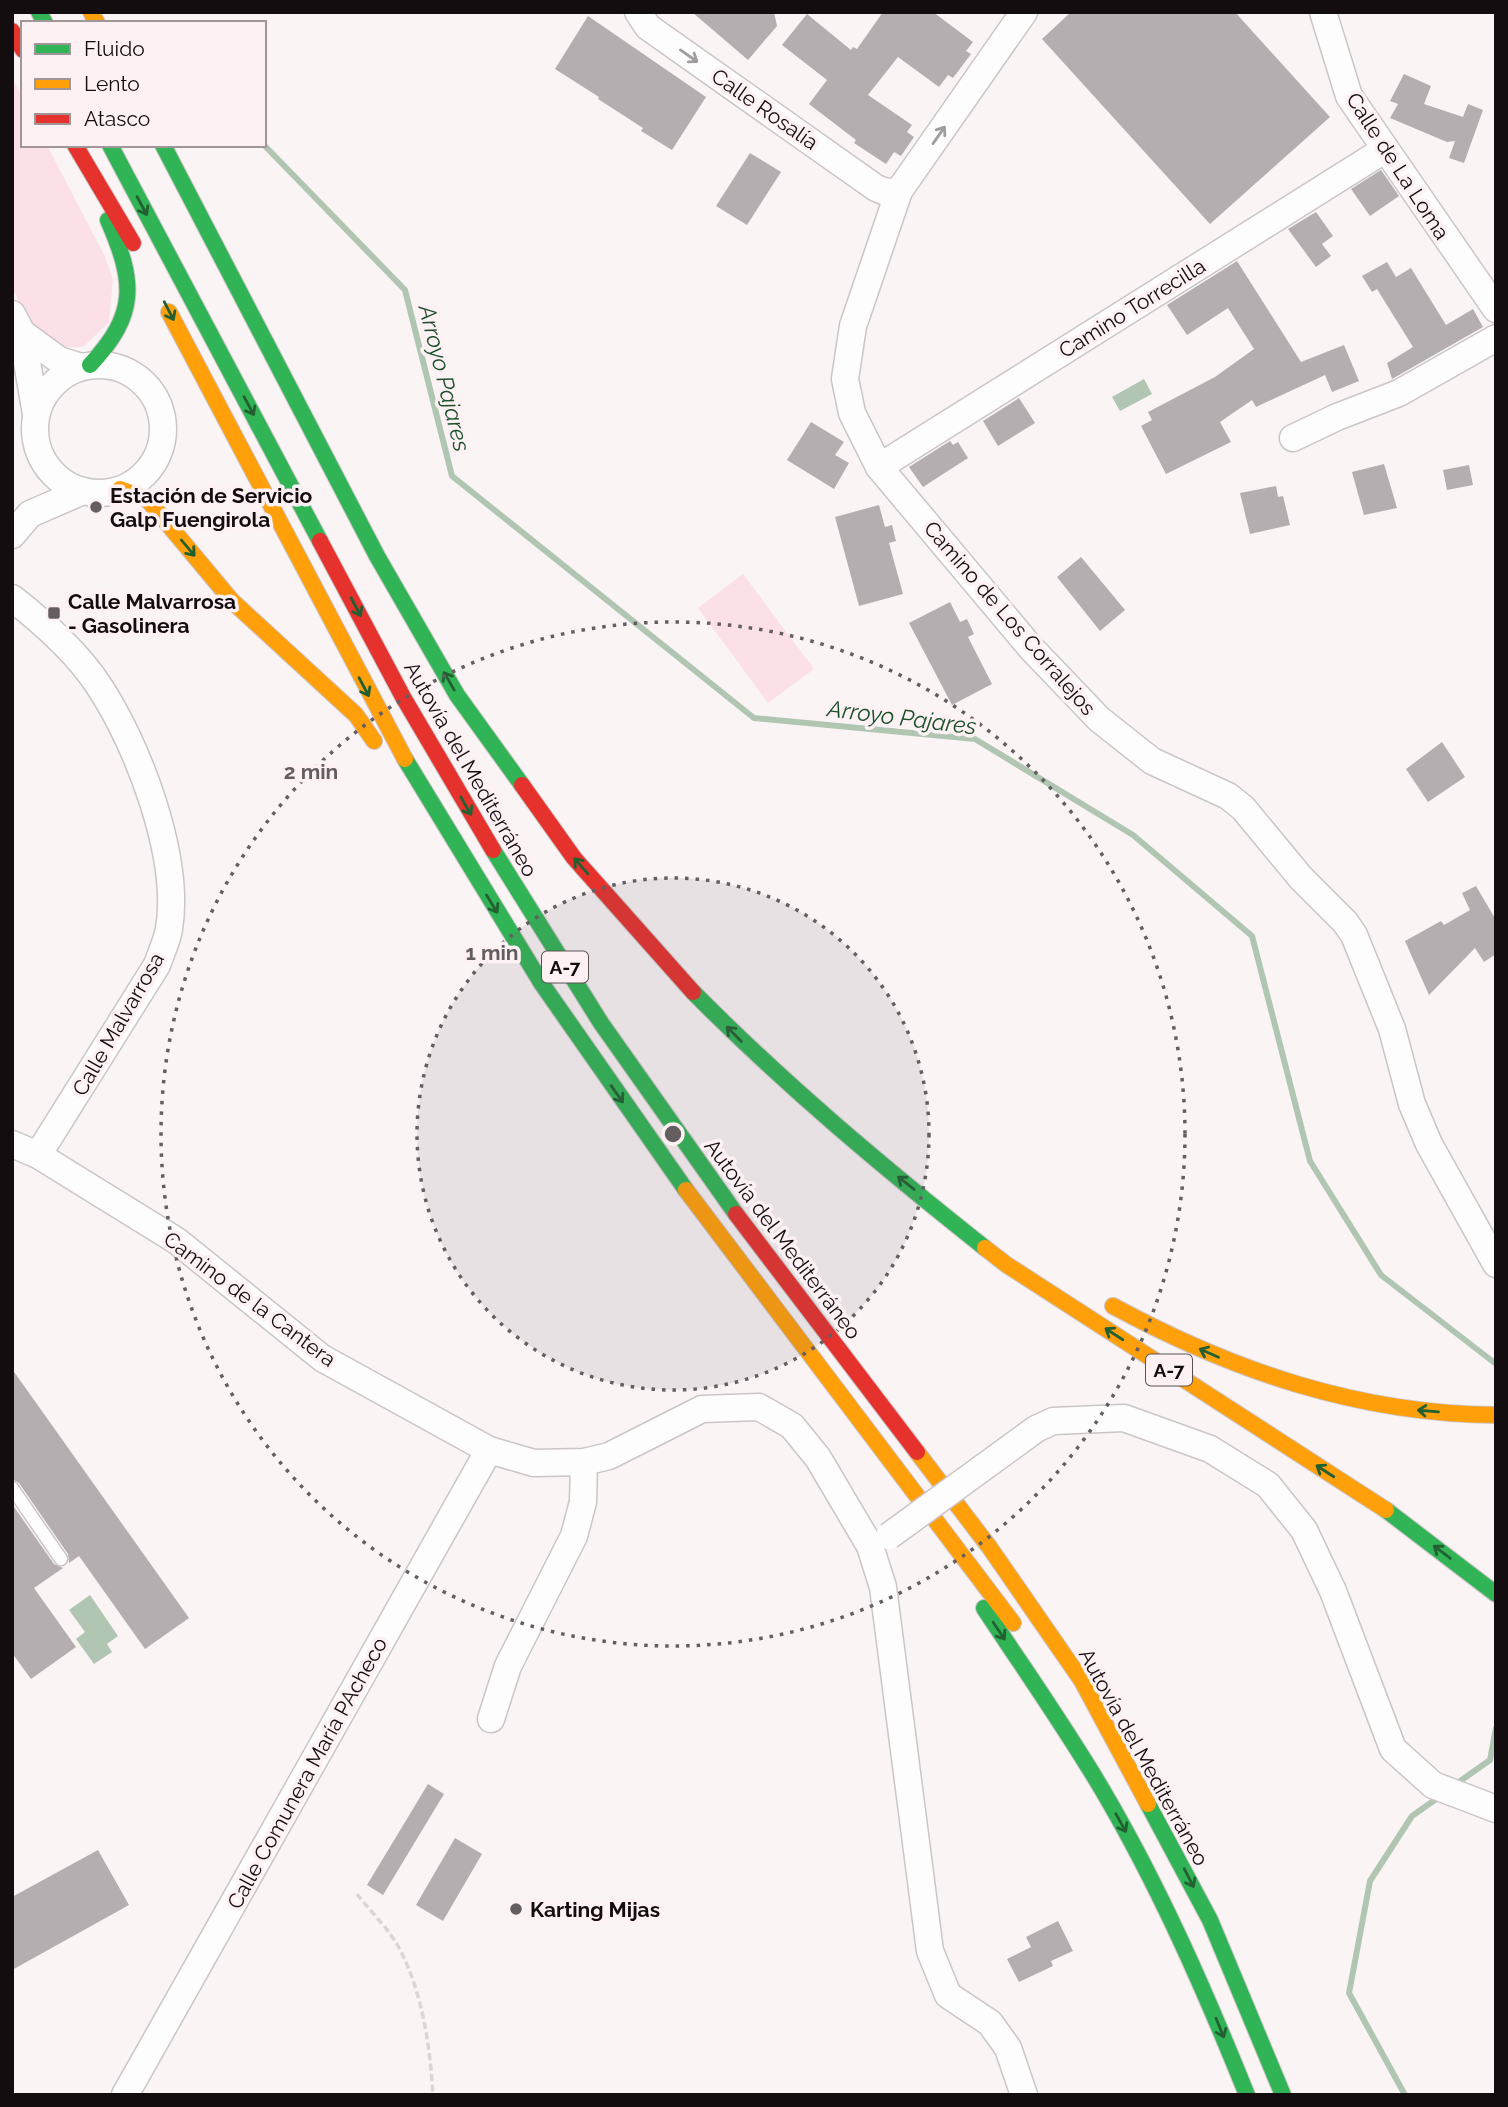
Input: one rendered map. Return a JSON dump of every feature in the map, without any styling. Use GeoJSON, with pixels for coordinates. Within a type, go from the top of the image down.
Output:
{"type":"FeatureCollection","features":[{"type":"Feature","properties":{"kind":"highway"},"geometry":{"type":"LineString","coordinates":[[12,31],[21,47]]}},
{"type":"Feature","properties":{"kind":"highway"},"geometry":{"type":"LineString","coordinates":[[75,147],[142,261]]}},
{"type":"Feature","properties":{"kind":"highway"},"geometry":{"type":"LineString","coordinates":[[75,147],[125,258],[131,289],[125,320],[109,346],[85,366]]}},
{"type":"Feature","properties":{"kind":"highway","name":"Autovía del Mediterráneo"},"geometry":{"type":"LineString","coordinates":[[111,147],[403,697],[541,931],[609,1034],[731,1207],[990,1548],[1082,1681],[1108,1733],[1161,1824],[1210,1920],[1283,2095]]}},
{"type":"Feature","properties":{"kind":"highway","name":"Autovía del Mediterráneo"},"geometry":{"type":"LineString","coordinates":[[164,147],[390,579],[457,695],[574,858],[686,985],[763,1063],[861,1149],[1007,1265],[1382,1508],[1496,1594]]}},
{"type":"Feature","properties":{"kind":"highway"},"geometry":{"type":"LineString","coordinates":[[161,297],[374,706],[441,822],[542,984],[653,1146],[955,1550],[1024,1638]]}},
{"type":"Feature","properties":{"kind":"highway"},"geometry":{"type":"LineString","coordinates":[[120,489],[147,499],[232,601],[356,715],[406,789],[441,822]]}},
{"type":"Feature","properties":{"kind":"highway"},"geometry":{"type":"LineString","coordinates":[[960,1225],[1017,1251]]}},
{"type":"Feature","properties":{"kind":"highway"},"geometry":{"type":"LineString","coordinates":[[1099,1298],[1146,1325],[1277,1380],[1413,1410],[1496,1415]]}},
{"type":"Feature","properties":{"kind":"highway"},"geometry":{"type":"LineString","coordinates":[[955,1550],[980,1603],[1074,1743],[1118,1818],[1207,1995],[1247,2095]]}},
{"type":"Feature","properties":{"kind":"highway"},"geometry":{"type":"LineString","coordinates":[[1068,1693],[1108,1733]]}},
{"type":"Feature","properties":{"kind":"street","name":"Calle Rosalía"},"geometry":{"type":"LineString","coordinates":[[638,12],[648,27],[876,188],[886,192],[899,191]]}},
{"type":"Feature","properties":{"kind":"street","name":"Calle de La Loma"},"geometry":{"type":"LineString","coordinates":[[1323,12],[1349,96],[1496,309]]}},
{"type":"Feature","properties":{"kind":"street","name":"Camino de Los Corralejos"},"geometry":{"type":"LineString","coordinates":[[1013,17],[899,191],[853,326],[845,379],[852,414],[880,467],[1031,648],[1099,719],[1152,761],[1228,796],[1244,808],[1301,878],[1345,922],[1354,935],[1392,1029],[1412,1104],[1429,1143],[1445,1178],[1496,1264]]}},
{"type":"Feature","properties":{"kind":"street","name":"Camino Torrecilla"},"geometry":{"type":"LineString","coordinates":[[880,467],[1384,150]]}},
{"type":"Feature","properties":{"kind":"street"},"geometry":{"type":"LineString","coordinates":[[17,323],[51,355],[85,366],[118,367],[141,380],[156,398],[163,418],[162,441],[155,461],[141,477],[120,489],[97,493],[83,491],[57,477],[39,452]]}},
{"type":"Feature","properties":{"kind":"street"},"geometry":{"type":"LineString","coordinates":[[12,535],[30,514],[38,486],[39,452],[34,433],[36,414],[17,323]]}},
{"type":"Feature","properties":{"kind":"street"},"geometry":{"type":"LineString","coordinates":[[1293,438],[1337,417],[1399,393],[1496,338]]}},
{"type":"Feature","properties":{"kind":"street"},"geometry":{"type":"LineString","coordinates":[[36,414],[52,384],[85,366]]}},
{"type":"Feature","properties":{"kind":"street"},"geometry":{"type":"LineString","coordinates":[[30,514],[83,491]]}},
{"type":"Feature","properties":{"kind":"street","name":"Calle Malvarrosa"},"geometry":{"type":"LineString","coordinates":[[12,598],[61,641],[98,684],[127,735],[154,802],[171,901],[169,929],[157,965],[38,1155]]}},
{"type":"Feature","properties":{"kind":"street","name":"Camino de la Cantera"},"geometry":{"type":"LineString","coordinates":[[12,1144],[38,1155],[177,1241],[322,1358],[489,1450],[534,1464],[584,1462],[609,1456],[702,1409],[759,1407],[792,1426],[880,1541],[883,1587],[930,1951],[948,1995],[990,2022],[1008,2048],[1024,2095]]}},
{"type":"Feature","properties":{"kind":"street"},"geometry":{"type":"LineString","coordinates":[[880,1541],[1036,1429],[1053,1422],[1124,1418],[1210,1450],[1268,1485],[1304,1530],[1333,1591],[1393,1749],[1433,1785],[1496,1809]]}},
{"type":"Feature","properties":{"kind":"street","name":"Calle Comunera María PAcheco"},"geometry":{"type":"LineString","coordinates":[[125,2095],[489,1450]]}},
{"type":"Feature","properties":{"kind":"street"},"geometry":{"type":"LineString","coordinates":[[491,1719],[508,1666],[574,1536],[583,1502],[584,1462]]}},
{"type":"Feature","properties":{"kind":"lane"},"geometry":{"type":"LineString","coordinates":[[12,1488],[61,1559]]}},
{"type":"Feature","properties":{"kind":"path"},"geometry":{"type":"LineString","coordinates":[[357,1894],[397,1944],[415,1984],[431,2062],[433,2095]]}},
{"type":"Feature","properties":{"kind":"shaded area"},"geometry":{"type":"Polygon","coordinates":[[[12,78],[21,95],[21,147],[48,147],[105,257],[113,279],[109,322],[83,347],[66,347],[49,341],[32,326],[12,288],[12,78]]]}},
{"type":"Feature","properties":{"kind":"shaded area"},"geometry":{"type":"Polygon","coordinates":[[[1144,379],[1152,394],[1120,411],[1112,397],[1144,379]]]}},
{"type":"Feature","properties":{"kind":"shaded area"},"geometry":{"type":"Polygon","coordinates":[[[743,574],[814,669],[768,703],[698,608],[743,574]]]}},
{"type":"Feature","properties":{"kind":"shaded area"},"geometry":{"type":"Polygon","coordinates":[[[90,1595],[118,1636],[107,1644],[112,1652],[94,1664],[76,1639],[85,1632],[69,1610],[90,1595]]]}},
{"type":"Feature","properties":{"kind":"building"},"geometry":{"type":"Polygon","coordinates":[[[692,12],[774,12],[777,26],[748,60],[692,12]]]}},
{"type":"Feature","properties":{"kind":"building"},"geometry":{"type":"Polygon","coordinates":[[[883,12],[933,12],[973,42],[966,51],[971,54],[953,78],[948,75],[939,87],[898,57],[868,95],[912,125],[907,132],[914,137],[901,156],[894,152],[886,164],[854,143],[856,140],[809,104],[827,80],[782,45],[807,14],[851,50],[853,47],[857,49],[883,12]]]}},
{"type":"Feature","properties":{"kind":"building"},"geometry":{"type":"Polygon","coordinates":[[[1071,12],[1235,12],[1330,117],[1210,224],[1042,39],[1071,12]]]}},
{"type":"Feature","properties":{"kind":"building"},"geometry":{"type":"Polygon","coordinates":[[[588,16],[706,97],[672,150],[555,69],[588,16]]]}},
{"type":"Feature","properties":{"kind":"building"},"geometry":{"type":"Polygon","coordinates":[[[1404,74],[1431,86],[1424,104],[1463,117],[1468,104],[1483,110],[1464,163],[1449,158],[1455,141],[1447,142],[1390,118],[1398,104],[1390,101],[1404,74]]]}},
{"type":"Feature","properties":{"kind":"building"},"geometry":{"type":"Polygon","coordinates":[[[750,153],[781,172],[747,225],[716,206],[750,153]]]}},
{"type":"Feature","properties":{"kind":"building"},"geometry":{"type":"Polygon","coordinates":[[[1381,170],[1399,196],[1370,216],[1351,189],[1381,170]]]}},
{"type":"Feature","properties":{"kind":"building"},"geometry":{"type":"Polygon","coordinates":[[[1316,212],[1333,236],[1322,244],[1331,256],[1316,267],[1288,229],[1316,212]]]}},
{"type":"Feature","properties":{"kind":"building"},"geometry":{"type":"Polygon","coordinates":[[[1237,261],[1301,362],[1344,345],[1359,381],[1332,392],[1325,375],[1256,407],[1252,400],[1220,422],[1231,442],[1166,474],[1141,426],[1152,420],[1148,412],[1215,377],[1254,349],[1228,308],[1187,335],[1167,305],[1237,261]]]}},
{"type":"Feature","properties":{"kind":"building"},"geometry":{"type":"Polygon","coordinates":[[[1387,262],[1396,277],[1411,268],[1446,325],[1473,309],[1483,327],[1392,379],[1387,363],[1413,347],[1377,289],[1372,292],[1362,276],[1387,262]]]}},
{"type":"Feature","properties":{"kind":"building"},"geometry":{"type":"Polygon","coordinates":[[[1019,398],[1035,423],[998,446],[983,421],[1019,398]]]}},
{"type":"Feature","properties":{"kind":"building"},"geometry":{"type":"Polygon","coordinates":[[[811,422],[844,442],[835,455],[849,463],[834,489],[787,460],[811,422]]]}},
{"type":"Feature","properties":{"kind":"building"},"geometry":{"type":"Polygon","coordinates":[[[950,441],[953,445],[958,442],[968,458],[923,487],[909,467],[950,441]]]}},
{"type":"Feature","properties":{"kind":"building"},"geometry":{"type":"Polygon","coordinates":[[[1384,464],[1397,508],[1364,515],[1352,472],[1384,464]]]}},
{"type":"Feature","properties":{"kind":"building"},"geometry":{"type":"Polygon","coordinates":[[[1469,465],[1473,485],[1447,490],[1443,470],[1469,465]]]}},
{"type":"Feature","properties":{"kind":"building"},"geometry":{"type":"Polygon","coordinates":[[[1276,486],[1278,497],[1283,496],[1290,525],[1250,534],[1240,493],[1276,486]]]}},
{"type":"Feature","properties":{"kind":"building"},"geometry":{"type":"Polygon","coordinates":[[[879,505],[885,527],[892,525],[896,541],[889,543],[903,594],[859,606],[835,517],[879,505]]]}},
{"type":"Feature","properties":{"kind":"building"},"geometry":{"type":"Polygon","coordinates":[[[1081,557],[1125,610],[1100,631],[1057,577],[1081,557]]]}},
{"type":"Feature","properties":{"kind":"building"},"geometry":{"type":"Polygon","coordinates":[[[950,602],[960,622],[967,619],[974,634],[968,637],[992,684],[952,705],[909,623],[950,602]]]}},
{"type":"Feature","properties":{"kind":"building"},"geometry":{"type":"Polygon","coordinates":[[[1442,742],[1465,777],[1428,802],[1406,769],[1442,742]]]}},
{"type":"Feature","properties":{"kind":"building"},"geometry":{"type":"Polygon","coordinates":[[[1476,886],[1496,920],[1496,954],[1484,962],[1475,948],[1429,995],[1405,941],[1441,921],[1444,925],[1470,910],[1462,893],[1476,886]]]}},
{"type":"Feature","properties":{"kind":"building"},"geometry":{"type":"Polygon","coordinates":[[[12,1369],[189,1618],[145,1649],[79,1556],[69,1563],[68,1554],[19,1483],[12,1479],[12,1369]]]}},
{"type":"Feature","properties":{"kind":"building"},"geometry":{"type":"Polygon","coordinates":[[[12,1504],[54,1564],[63,1568],[34,1588],[76,1647],[31,1679],[12,1653],[12,1504]]]}},
{"type":"Feature","properties":{"kind":"building"},"geometry":{"type":"Polygon","coordinates":[[[428,1784],[444,1794],[383,1895],[367,1885],[428,1784]]]}},
{"type":"Feature","properties":{"kind":"building"},"geometry":{"type":"Polygon","coordinates":[[[455,1838],[482,1854],[443,1921],[416,1905],[455,1838]]]}},
{"type":"Feature","properties":{"kind":"building"},"geometry":{"type":"Polygon","coordinates":[[[98,1850],[129,1905],[12,1970],[12,1897],[98,1850]]]}},
{"type":"Feature","properties":{"kind":"building"},"geometry":{"type":"Polygon","coordinates":[[[1058,1921],[1073,1951],[1051,1961],[1053,1966],[1019,1982],[1007,1959],[1031,1947],[1026,1937],[1058,1921]]]}},
{"type":"Feature","properties":{"kind":"waterway","name":"Arroyo Pajares"},"geometry":{"type":"LineString","coordinates":[[266,147],[405,290],[452,476],[754,718],[975,739],[1133,835],[1252,936],[1310,1161],[1381,1275],[1496,1364]]}},
{"type":"Feature","properties":{"kind":"waterway"},"geometry":{"type":"LineString","coordinates":[[1456,1784],[1490,1760],[1496,1728]]}},
{"type":"Feature","properties":{"kind":"waterway"},"geometry":{"type":"LineString","coordinates":[[1405,2095],[1349,1993],[1370,1881],[1412,1816],[1439,1797]]}},
{"type":"Feature","properties":{"kind":"traffic: fast"},"geometry":{"type":"LineString","coordinates":[[39,12],[44,21]]}},
{"type":"Feature","properties":{"kind":"traffic: fast"},"geometry":{"type":"LineString","coordinates":[[111,147],[320,541]]}},
{"type":"Feature","properties":{"kind":"traffic: fast"},"geometry":{"type":"LineString","coordinates":[[164,147],[377,556],[457,695],[522,785]]}},
{"type":"Feature","properties":{"kind":"traffic: fast"},"geometry":{"type":"LineString","coordinates":[[90,365],[117,330],[127,297],[123,262],[108,220]]}},
{"type":"Feature","properties":{"kind":"traffic: fast"},"geometry":{"type":"LineString","coordinates":[[405,759],[542,984],[686,1190]]}},
{"type":"Feature","properties":{"kind":"traffic: fast"},"geometry":{"type":"LineString","coordinates":[[493,850],[601,1023],[736,1214]]}},
{"type":"Feature","properties":{"kind":"traffic: fast"},"geometry":{"type":"LineString","coordinates":[[693,992],[763,1060],[835,1124],[985,1248]]}},
{"type":"Feature","properties":{"kind":"traffic: fast"},"geometry":{"type":"LineString","coordinates":[[1386,1510],[1496,1594]]}},
{"type":"Feature","properties":{"kind":"traffic: fast"},"geometry":{"type":"LineString","coordinates":[[984,1608],[1074,1744],[1144,1865],[1181,1940],[1247,2095]]}},
{"type":"Feature","properties":{"kind":"traffic: fast"},"geometry":{"type":"LineString","coordinates":[[1148,1804],[1210,1920],[1283,2095]]}},
{"type":"Feature","properties":{"kind":"traffic: slow"},"geometry":{"type":"LineString","coordinates":[[91,12],[96,21]]}},
{"type":"Feature","properties":{"kind":"traffic: slow"},"geometry":{"type":"LineString","coordinates":[[169,312],[405,759]]}},
{"type":"Feature","properties":{"kind":"traffic: slow"},"geometry":{"type":"LineString","coordinates":[[120,489],[147,499],[232,601],[356,715],[374,741]]}},
{"type":"Feature","properties":{"kind":"traffic: slow"},"geometry":{"type":"LineString","coordinates":[[686,1190],[1013,1623]]}},
{"type":"Feature","properties":{"kind":"traffic: slow"},"geometry":{"type":"LineString","coordinates":[[985,1248],[1007,1265],[1386,1510]]}},
{"type":"Feature","properties":{"kind":"traffic: slow"},"geometry":{"type":"LineString","coordinates":[[1113,1306],[1204,1350],[1298,1384],[1395,1407],[1496,1415]]}},
{"type":"Feature","properties":{"kind":"traffic: slow"},"geometry":{"type":"LineString","coordinates":[[917,1452],[990,1548],[1082,1681],[1148,1804]]}},
{"type":"Feature","properties":{"kind":"traffic: jam"},"geometry":{"type":"LineString","coordinates":[[12,31],[21,47]]}},
{"type":"Feature","properties":{"kind":"traffic: jam"},"geometry":{"type":"LineString","coordinates":[[76,147],[133,243]]}},
{"type":"Feature","properties":{"kind":"traffic: jam"},"geometry":{"type":"LineString","coordinates":[[320,541],[403,697],[493,850]]}},
{"type":"Feature","properties":{"kind":"traffic: jam"},"geometry":{"type":"LineString","coordinates":[[522,785],[574,858],[693,992]]}},
{"type":"Feature","properties":{"kind":"traffic: jam"},"geometry":{"type":"LineString","coordinates":[[736,1214],[917,1452]]}},
{"type":"Feature","properties":{"kind":"place","name":"Estación de Servicio Galp Fuengirola"},"geometry":{"type":"Point","coordinates":[96,507]}},
{"type":"Feature","properties":{"kind":"place","name":"Calle Malvarrosa - Gasolinera"},"geometry":{"type":"Point","coordinates":[54,613]}},
{"type":"Feature","properties":{"kind":"place","name":"Karting Mijas"},"geometry":{"type":"Point","coordinates":[516,1909]}}]}
